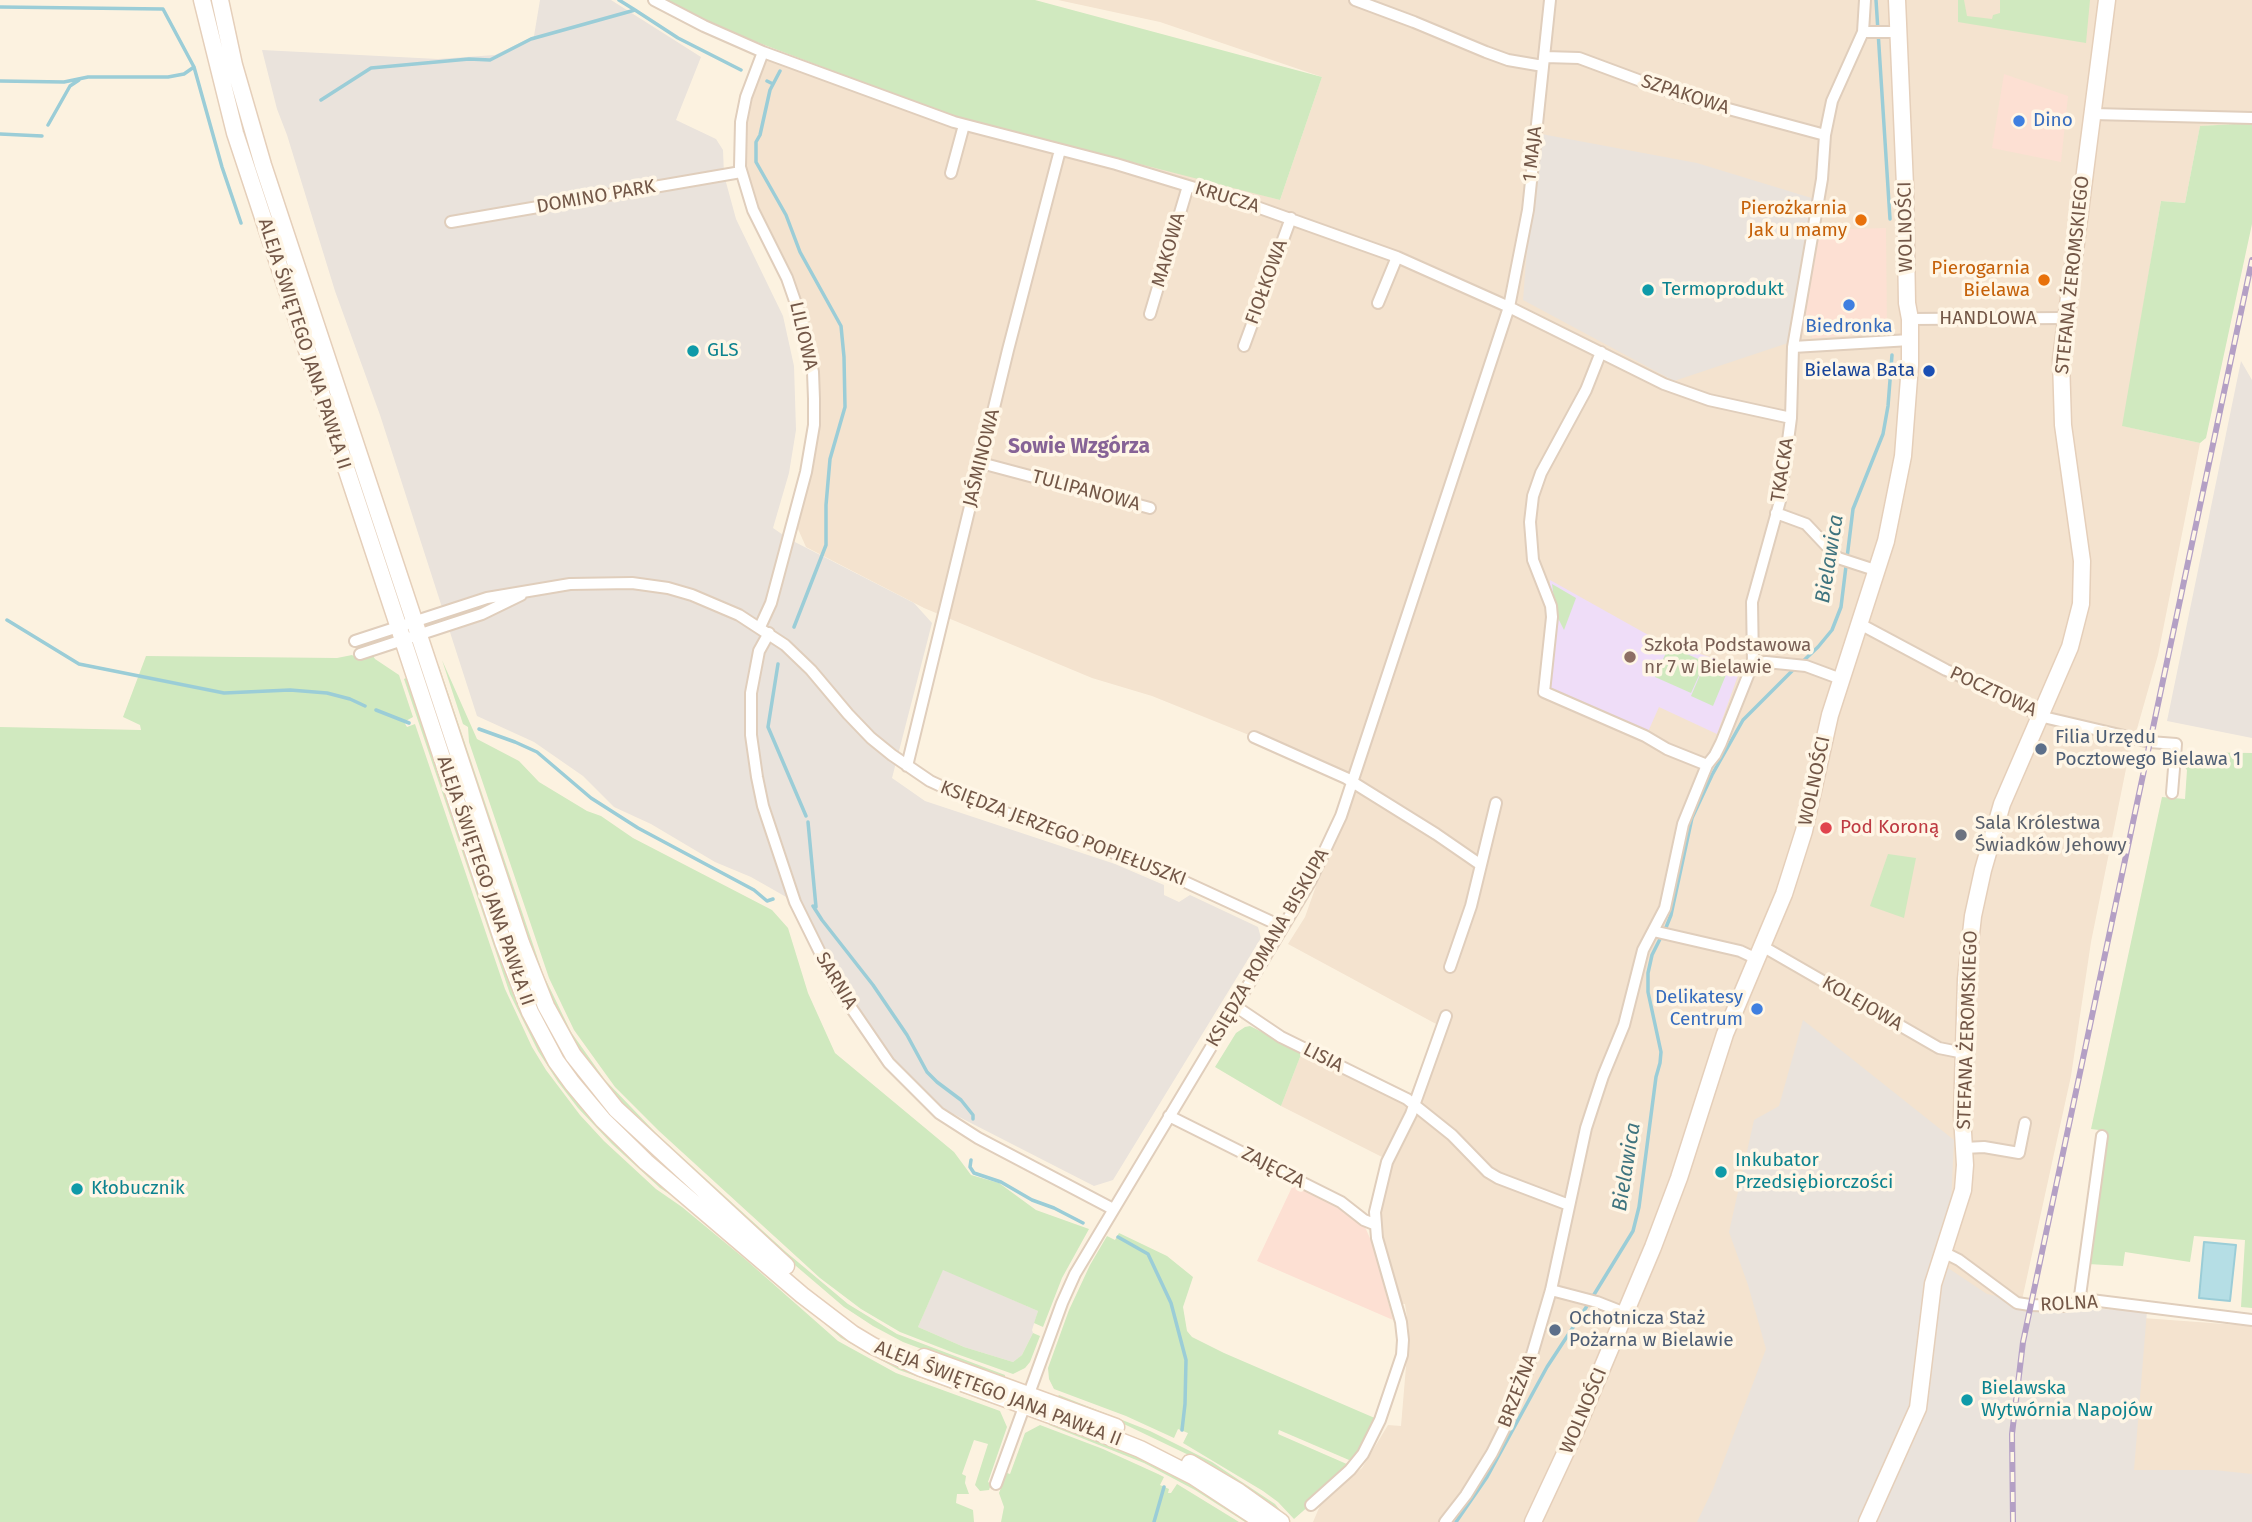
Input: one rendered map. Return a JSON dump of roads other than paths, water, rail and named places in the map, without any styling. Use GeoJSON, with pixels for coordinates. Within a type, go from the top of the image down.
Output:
{"type":"FeatureCollection","features":[{"type":"Feature","properties":{"kind":"main road","name":"ALEJA ŚWIĘTEGO JANA PAWŁA II"},"geometry":{"type":"LineString","coordinates":[[202,0],[235,134],[400,633],[517,981],[556,1061],[609,1127],[646,1162],[842,1327],[897,1358],[1114,1426],[1162,1448],[1225,1483],[1281,1522]]}},
{"type":"Feature","properties":{"kind":"main road","name":"ALEJA ŚWIĘTEGO JANA PAWŁA II"},"geometry":{"type":"LineString","coordinates":[[220,0],[234,65],[263,165],[533,975],[561,1035],[593,1083],[641,1134],[782,1263],[848,1318],[911,1352],[1162,1460],[1224,1495],[1263,1522]]}},
{"type":"Feature","properties":{"kind":"main road","name":"WOLNOŚCI"},"geometry":{"type":"LineString","coordinates":[[1533,1522],[1576,1430],[1677,1186],[1721,1045],[1779,906],[1804,831],[1828,722],[1878,571],[1893,515],[1903,456],[1910,340],[1905,186],[1892,32],[1897,0]]}},
{"type":"Feature","properties":{"kind":"main road","name":"STEFANA ŻEROMSKIEGO"},"geometry":{"type":"LineString","coordinates":[[1867,1522],[1918,1408],[1932,1291],[1962,1195],[1968,963],[1973,916],[1983,870],[2002,804],[2072,640],[2079,616],[2083,590],[2081,550],[2062,414],[2061,360],[2107,0]]}},
{"type":"Feature","properties":{"kind":"street","name":"KRUCZA"},"geometry":{"type":"LineString","coordinates":[[654,0],[704,26],[763,51],[964,125],[1188,186],[1291,218],[1397,257],[1509,307],[1677,390],[1791,418]]}},
{"type":"Feature","properties":{"kind":"street","name":"SZPAKOWA"},"geometry":{"type":"LineString","coordinates":[[1355,0],[1508,60],[1579,58],[1684,97],[1825,135]]}},
{"type":"Feature","properties":{"kind":"street","name":"1 MAJA"},"geometry":{"type":"LineString","coordinates":[[1509,307],[1528,210],[1550,0]]}},
{"type":"Feature","properties":{"kind":"street"},"geometry":{"type":"LineString","coordinates":[[1865,0],[1867,33],[1892,32]]}},
{"type":"Feature","properties":{"kind":"street","name":"TKACKA"},"geometry":{"type":"LineString","coordinates":[[1653,931],[1665,908],[1683,824],[1707,765],[1721,743],[1752,663],[1752,602],[1780,501],[1791,418],[1793,347],[1822,179],[1825,135],[1832,101],[1867,33]]}},
{"type":"Feature","properties":{"kind":"street","name":"LILIOWA"},"geometry":{"type":"LineString","coordinates":[[763,51],[746,97],[741,122],[741,172],[753,210],[787,278],[803,324],[813,372],[814,399],[814,425],[806,472],[764,630]]}},
{"type":"Feature","properties":{"kind":"street"},"geometry":{"type":"LineString","coordinates":[[2093,114],[2252,118]]}},
{"type":"Feature","properties":{"kind":"street"},"geometry":{"type":"LineString","coordinates":[[951,173],[964,125]]}},
{"type":"Feature","properties":{"kind":"street","name":"JAŚMINOWA"},"geometry":{"type":"LineString","coordinates":[[907,766],[1008,350],[1060,150]]}},
{"type":"Feature","properties":{"kind":"street","name":"DOMINO PARK"},"geometry":{"type":"LineString","coordinates":[[451,222],[741,172]]}},
{"type":"Feature","properties":{"kind":"street","name":"MAKOWA"},"geometry":{"type":"LineString","coordinates":[[1150,314],[1188,186]]}},
{"type":"Feature","properties":{"kind":"street","name":"FIOŁKOWA"},"geometry":{"type":"LineString","coordinates":[[1244,346],[1291,218]]}},
{"type":"Feature","properties":{"kind":"street"},"geometry":{"type":"LineString","coordinates":[[1378,303],[1397,257]]}},
{"type":"Feature","properties":{"kind":"street","name":"KSIĘDZA ROMANA BISKUPA"},"geometry":{"type":"LineString","coordinates":[[996,1484],[1068,1286],[1327,850],[1353,782],[1509,307]]}},
{"type":"Feature","properties":{"kind":"street","name":"HANDLOWA"},"geometry":{"type":"LineString","coordinates":[[1910,319],[2065,318]]}},
{"type":"Feature","properties":{"kind":"street"},"geometry":{"type":"LineString","coordinates":[[1793,347],[1910,340]]}},
{"type":"Feature","properties":{"kind":"street"},"geometry":{"type":"LineString","coordinates":[[1601,352],[1586,390],[1541,473],[1533,496],[1530,522],[1533,560],[1551,606],[1552,617],[1544,692],[1645,736],[1667,750],[1707,765]]}},
{"type":"Feature","properties":{"kind":"street","name":"TULIPANOWA"},"geometry":{"type":"LineString","coordinates":[[981,463],[1150,508]]}},
{"type":"Feature","properties":{"kind":"street"},"geometry":{"type":"LineString","coordinates":[[1776,513],[1806,524],[1838,558],[1878,571]]}},
{"type":"Feature","properties":{"kind":"street","name":"KSIĘDZA JERZEGO POPIEŁUSZKI"},"geometry":{"type":"LineString","coordinates":[[355,641],[400,633],[492,610],[527,592],[591,583],[650,585],[703,598],[733,611],[764,630],[807,666],[865,733],[907,766],[955,794],[1133,859],[1283,927]]}},
{"type":"Feature","properties":{"kind":"street","name":"POCZTOWA"},"geometry":{"type":"LineString","coordinates":[[1860,624],[1946,670],[2003,694],[2039,716],[2150,741],[2176,744],[2172,793]]}},
{"type":"Feature","properties":{"kind":"street","name":"SARNIA"},"geometry":{"type":"LineString","coordinates":[[764,630],[751,693],[751,735],[757,777],[763,806],[795,902],[836,987],[889,1063],[939,1113],[978,1138],[1113,1209]]}},
{"type":"Feature","properties":{"kind":"street","name":"KSIĘDZA JERZEGO POPIEŁUSZKI"},"geometry":{"type":"LineString","coordinates":[[360,654],[400,633]]}},
{"type":"Feature","properties":{"kind":"street"},"geometry":{"type":"LineString","coordinates":[[1752,663],[1806,666],[1841,679]]}},
{"type":"Feature","properties":{"kind":"street"},"geometry":{"type":"LineString","coordinates":[[1254,737],[1353,782],[1480,865]]}},
{"type":"Feature","properties":{"kind":"street"},"geometry":{"type":"LineString","coordinates":[[1450,967],[1471,905],[1496,803]]}},
{"type":"Feature","properties":{"kind":"street","name":"KOLEJOWA"},"geometry":{"type":"LineString","coordinates":[[1653,931],[1760,953],[1939,1048],[1964,1053]]}},
{"type":"Feature","properties":{"kind":"street","name":"BRZEŻNA"},"geometry":{"type":"LineString","coordinates":[[1445,1522],[1478,1477],[1506,1425],[1526,1376],[1551,1290],[1586,1128],[1624,1025],[1643,950],[1653,931]]}},
{"type":"Feature","properties":{"kind":"street","name":"LISIA"},"geometry":{"type":"LineString","coordinates":[[1235,1006],[1281,1037],[1414,1104]]}},
{"type":"Feature","properties":{"kind":"street"},"geometry":{"type":"LineString","coordinates":[[1311,1505],[1350,1470],[1363,1454],[1385,1405],[1402,1355],[1401,1319],[1374,1224],[1376,1208],[1387,1162],[1414,1104],[1446,1016]]}},
{"type":"Feature","properties":{"kind":"street"},"geometry":{"type":"LineString","coordinates":[[1414,1104],[1452,1135],[1488,1172],[1569,1205]]}},
{"type":"Feature","properties":{"kind":"street","name":"ZAJĘCZA"},"geometry":{"type":"LineString","coordinates":[[1169,1116],[1341,1202],[1364,1220],[1374,1224]]}},
{"type":"Feature","properties":{"kind":"street"},"geometry":{"type":"LineString","coordinates":[[1964,1148],[1984,1147],[2019,1153],[2025,1123]]}},
{"type":"Feature","properties":{"kind":"street"},"geometry":{"type":"LineString","coordinates":[[2079,1303],[2102,1136]]}},
{"type":"Feature","properties":{"kind":"street","name":"ROLNA"},"geometry":{"type":"LineString","coordinates":[[1943,1252],[2017,1303],[2039,1307],[2064,1306],[2091,1300],[2252,1320]]}},
{"type":"Feature","properties":{"kind":"street"},"geometry":{"type":"LineString","coordinates":[[1551,1290],[1625,1313]]}},
{"type":"Feature","properties":{"kind":"water"},"geometry":{"type":"Polygon","coordinates":[[[2204,1242],[2236,1245],[2230,1301],[2199,1298],[2204,1242]]]}},
{"type":"Feature","properties":{"kind":"waterway"},"geometry":{"type":"LineString","coordinates":[[619,0],[635,10]]}},
{"type":"Feature","properties":{"kind":"waterway","name":"Bielawica"},"geometry":{"type":"LineString","coordinates":[[1876,0],[1890,219]]}},
{"type":"Feature","properties":{"kind":"waterway"},"geometry":{"type":"LineString","coordinates":[[0,7],[163,9],[194,67],[241,223]]}},
{"type":"Feature","properties":{"kind":"waterway"},"geometry":{"type":"LineString","coordinates":[[321,100],[371,68],[469,59],[490,60],[531,39],[635,10],[678,38],[741,70]]}},
{"type":"Feature","properties":{"kind":"waterway"},"geometry":{"type":"LineString","coordinates":[[0,81],[64,82],[88,77],[168,77],[184,74],[194,67]]}},
{"type":"Feature","properties":{"kind":"waterway"},"geometry":{"type":"LineString","coordinates":[[780,71],[770,90],[756,142],[756,162],[786,215],[800,252],[841,326],[844,357],[845,407],[830,459],[826,545],[794,627]]}},
{"type":"Feature","properties":{"kind":"waterway"},"geometry":{"type":"LineString","coordinates":[[48,125],[70,86],[79,80]]}},
{"type":"Feature","properties":{"kind":"waterway"},"geometry":{"type":"LineString","coordinates":[[767,81],[773,84]]}},
{"type":"Feature","properties":{"kind":"waterway"},"geometry":{"type":"LineString","coordinates":[[0,134],[42,136]]}},
{"type":"Feature","properties":{"kind":"waterway","name":"Bielawica"},"geometry":{"type":"LineString","coordinates":[[1800,664],[1832,630],[1841,607],[1853,509],[1883,434],[1892,355]]}},
{"type":"Feature","properties":{"kind":"waterway"},"geometry":{"type":"LineString","coordinates":[[7,620],[79,664],[224,693],[290,690],[327,693],[365,706]]}},
{"type":"Feature","properties":{"kind":"waterway"},"geometry":{"type":"LineString","coordinates":[[778,664],[768,727],[806,816]]}},
{"type":"Feature","properties":{"kind":"waterway","name":"Bielawica"},"geometry":{"type":"LineString","coordinates":[[1665,930],[1671,915],[1692,818],[1712,775],[1743,720],[1794,669]]}},
{"type":"Feature","properties":{"kind":"waterway"},"geometry":{"type":"LineString","coordinates":[[376,710],[409,723]]}},
{"type":"Feature","properties":{"kind":"waterway"},"geometry":{"type":"LineString","coordinates":[[479,729],[537,752],[591,798],[638,828],[754,890],[767,901],[773,899]]}},
{"type":"Feature","properties":{"kind":"waterway"},"geometry":{"type":"LineString","coordinates":[[808,822],[816,907]]}},
{"type":"Feature","properties":{"kind":"waterway"},"geometry":{"type":"LineString","coordinates":[[813,906],[873,985],[907,1035],[927,1072],[961,1100],[973,1115],[973,1119]]}},
{"type":"Feature","properties":{"kind":"waterway","name":"Bielawica"},"geometry":{"type":"LineString","coordinates":[[1456,1522],[1487,1477],[1547,1367],[1633,1231],[1639,1207],[1660,1063],[1661,1052],[1648,992],[1652,955],[1660,939]]}},
{"type":"Feature","properties":{"kind":"waterway"},"geometry":{"type":"LineString","coordinates":[[971,1160],[970,1167],[974,1173],[1001,1182],[1032,1200],[1083,1223]]}},
{"type":"Feature","properties":{"kind":"waterway"},"geometry":{"type":"LineString","coordinates":[[1118,1237],[1148,1254],[1171,1303],[1186,1360],[1182,1430]]}},
{"type":"Feature","properties":{"kind":"waterway"},"geometry":{"type":"LineString","coordinates":[[1154,1522],[1164,1487]]}},
{"type":"Feature","properties":{"kind":"railway"},"geometry":{"type":"LineString","coordinates":[[2013,1522],[2012,1434],[2023,1342],[2252,260]]}},
{"type":"Feature","properties":{"kind":"place","name":"Dino"},"geometry":{"type":"Point","coordinates":[2019,121]}},
{"type":"Feature","properties":{"kind":"place","name":"Pierożkarnia Jak u mamy"},"geometry":{"type":"Point","coordinates":[1861,220]}},
{"type":"Feature","properties":{"kind":"place","name":"Pierogarnia Bielawa"},"geometry":{"type":"Point","coordinates":[2044,280]}},
{"type":"Feature","properties":{"kind":"place","name":"Termoprodukt"},"geometry":{"type":"Point","coordinates":[1648,290]}},
{"type":"Feature","properties":{"kind":"place","name":"Biedronka"},"geometry":{"type":"Point","coordinates":[1849,305]}},
{"type":"Feature","properties":{"kind":"place","name":"GLS"},"geometry":{"type":"Point","coordinates":[693,351]}},
{"type":"Feature","properties":{"kind":"place","name":"Bielawa Bata"},"geometry":{"type":"Point","coordinates":[1929,371]}},
{"type":"Feature","properties":{"kind":"place","name":"Szkoła Podstawowa nr 7 w Bielawie"},"geometry":{"type":"Point","coordinates":[1630,657]}},
{"type":"Feature","properties":{"kind":"place","name":"Filia Urzędu Pocztowego Bielawa 1"},"geometry":{"type":"Point","coordinates":[2041,749]}},
{"type":"Feature","properties":{"kind":"place","name":"Pod Koroną"},"geometry":{"type":"Point","coordinates":[1826,828]}},
{"type":"Feature","properties":{"kind":"place","name":"Sala Królestwa Świadków Jehowy"},"geometry":{"type":"Point","coordinates":[1961,835]}},
{"type":"Feature","properties":{"kind":"place","name":"Delikatesy Centrum"},"geometry":{"type":"Point","coordinates":[1757,1009]}},
{"type":"Feature","properties":{"kind":"place","name":"Inkubator Przedsiębiorczości"},"geometry":{"type":"Point","coordinates":[1721,1172]}},
{"type":"Feature","properties":{"kind":"place","name":"Kłobucznik"},"geometry":{"type":"Point","coordinates":[77,1189]}},
{"type":"Feature","properties":{"kind":"place","name":"Ochotnicza Staż Pożarna w Bielawie"},"geometry":{"type":"Point","coordinates":[1555,1330]}},
{"type":"Feature","properties":{"kind":"place","name":"Bielawska Wytwórnia Napojów"},"geometry":{"type":"Point","coordinates":[1967,1400]}},
{"type":"Feature","properties":{"kind":"district","name":"Sowie Wzgórza"},"geometry":{"type":"Point","coordinates":[1079,447]}}]}
